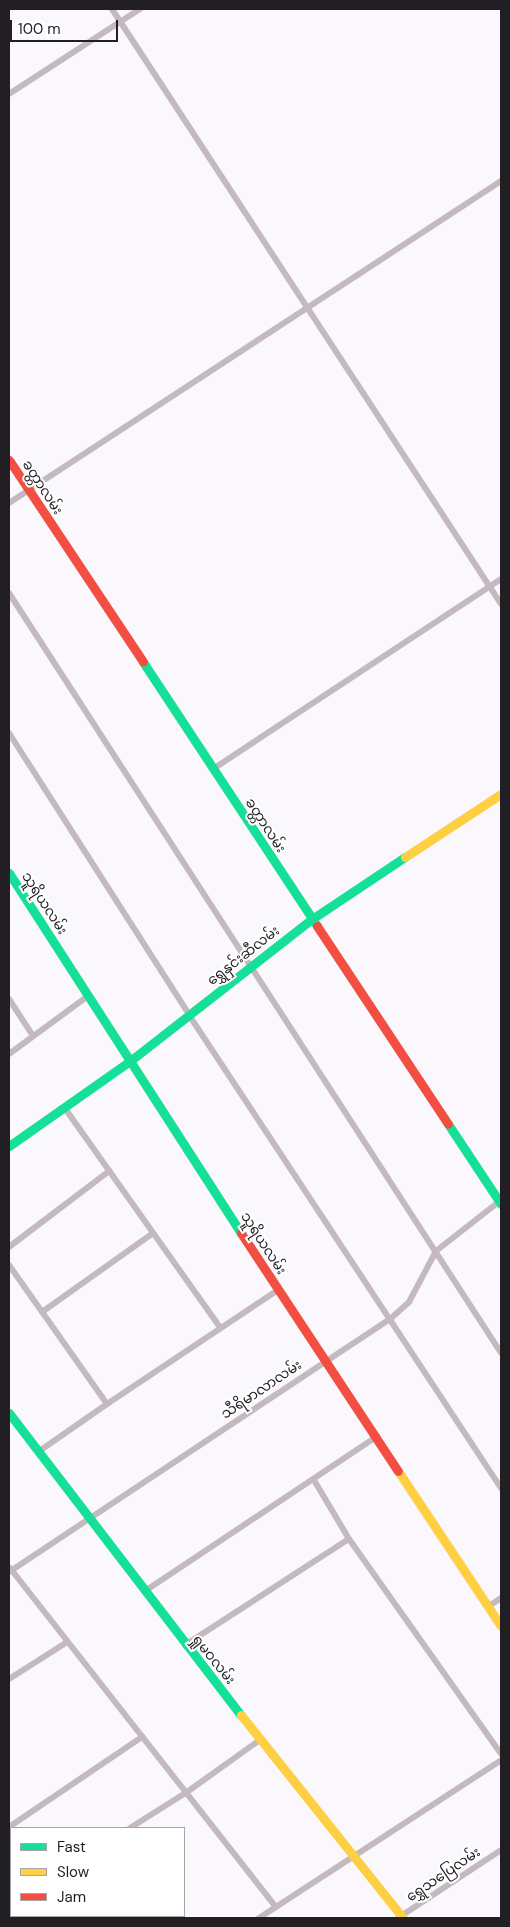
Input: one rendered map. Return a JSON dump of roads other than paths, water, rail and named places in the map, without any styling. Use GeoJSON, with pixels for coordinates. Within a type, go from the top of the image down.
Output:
{"type":"FeatureCollection","features":[{"type":"Feature","properties":{"kind":"street"},"geometry":{"type":"LineString","coordinates":[[112,9],[501,604]]}},
{"type":"Feature","properties":{"kind":"street"},"geometry":{"type":"LineString","coordinates":[[9,94],[140,9]]}},
{"type":"Feature","properties":{"kind":"street"},"geometry":{"type":"LineString","coordinates":[[9,503],[501,181]]}},
{"type":"Feature","properties":{"kind":"street","name":"ခတ္တာလမ်း"},"geometry":{"type":"LineString","coordinates":[[9,460],[501,1201]]}},
{"type":"Feature","properties":{"kind":"street"},"geometry":{"type":"LineString","coordinates":[[213,769],[501,579]]}},
{"type":"Feature","properties":{"kind":"street"},"geometry":{"type":"LineString","coordinates":[[9,593],[501,1353]]}},
{"type":"Feature","properties":{"kind":"street"},"geometry":{"type":"LineString","coordinates":[[9,733],[189,1015],[501,1488]]}},
{"type":"Feature","properties":{"kind":"street","name":"ရွှေနှင်းဆီလမ်း"},"geometry":{"type":"LineString","coordinates":[[9,1146],[130,1061],[312,919],[501,794]]}},
{"type":"Feature","properties":{"kind":"street","name":"သူရိယလမ်း"},"geometry":{"type":"LineString","coordinates":[[9,873],[278,1290],[377,1436],[501,1626]]}},
{"type":"Feature","properties":{"kind":"street"},"geometry":{"type":"LineString","coordinates":[[9,1054],[88,996]]}},
{"type":"Feature","properties":{"kind":"street"},"geometry":{"type":"LineString","coordinates":[[9,999],[33,1036]]}},
{"type":"Feature","properties":{"kind":"street"},"geometry":{"type":"LineString","coordinates":[[64,1107],[220,1327]]}},
{"type":"Feature","properties":{"kind":"street"},"geometry":{"type":"LineString","coordinates":[[9,1247],[109,1171]]}},
{"type":"Feature","properties":{"kind":"street","name":"သီရိမာလာလမ်း"},"geometry":{"type":"LineString","coordinates":[[10,1570],[89,1520],[389,1320],[409,1302],[436,1251],[501,1201]]}},
{"type":"Feature","properties":{"kind":"street"},"geometry":{"type":"LineString","coordinates":[[42,1312],[153,1232]]}},
{"type":"Feature","properties":{"kind":"street"},"geometry":{"type":"LineString","coordinates":[[9,1265],[107,1404]]}},
{"type":"Feature","properties":{"kind":"street"},"geometry":{"type":"LineString","coordinates":[[38,1452],[220,1327],[278,1290]]}},
{"type":"Feature","properties":{"kind":"street","name":"ရှုမဝလမ်း"},"geometry":{"type":"LineString","coordinates":[[9,1414],[185,1646],[261,1739],[401,1918]]}},
{"type":"Feature","properties":{"kind":"street"},"geometry":{"type":"LineString","coordinates":[[145,1591],[314,1480],[377,1436]]}},
{"type":"Feature","properties":{"kind":"street"},"geometry":{"type":"LineString","coordinates":[[314,1480],[349,1539],[501,1754]]}},
{"type":"Feature","properties":{"kind":"street"},"geometry":{"type":"LineString","coordinates":[[185,1646],[349,1539]]}},
{"type":"Feature","properties":{"kind":"street"},"geometry":{"type":"LineString","coordinates":[[10,1570],[276,1907]]}},
{"type":"Feature","properties":{"kind":"street"},"geometry":{"type":"LineString","coordinates":[[489,1606],[501,1598]]}},
{"type":"Feature","properties":{"kind":"street"},"geometry":{"type":"LineString","coordinates":[[9,1679],[67,1642]]}},
{"type":"Feature","properties":{"kind":"street"},"geometry":{"type":"LineString","coordinates":[[9,1827],[142,1737]]}},
{"type":"Feature","properties":{"kind":"street"},"geometry":{"type":"LineString","coordinates":[[132,1827],[187,1792],[261,1739]]}},
{"type":"Feature","properties":{"kind":"street"},"geometry":{"type":"LineString","coordinates":[[259,1918],[501,1760]]}},
{"type":"Feature","properties":{"kind":"street","name":"ရွှေသပြေလမ်း"},"geometry":{"type":"LineString","coordinates":[[401,1918],[501,1850]]}}]}
